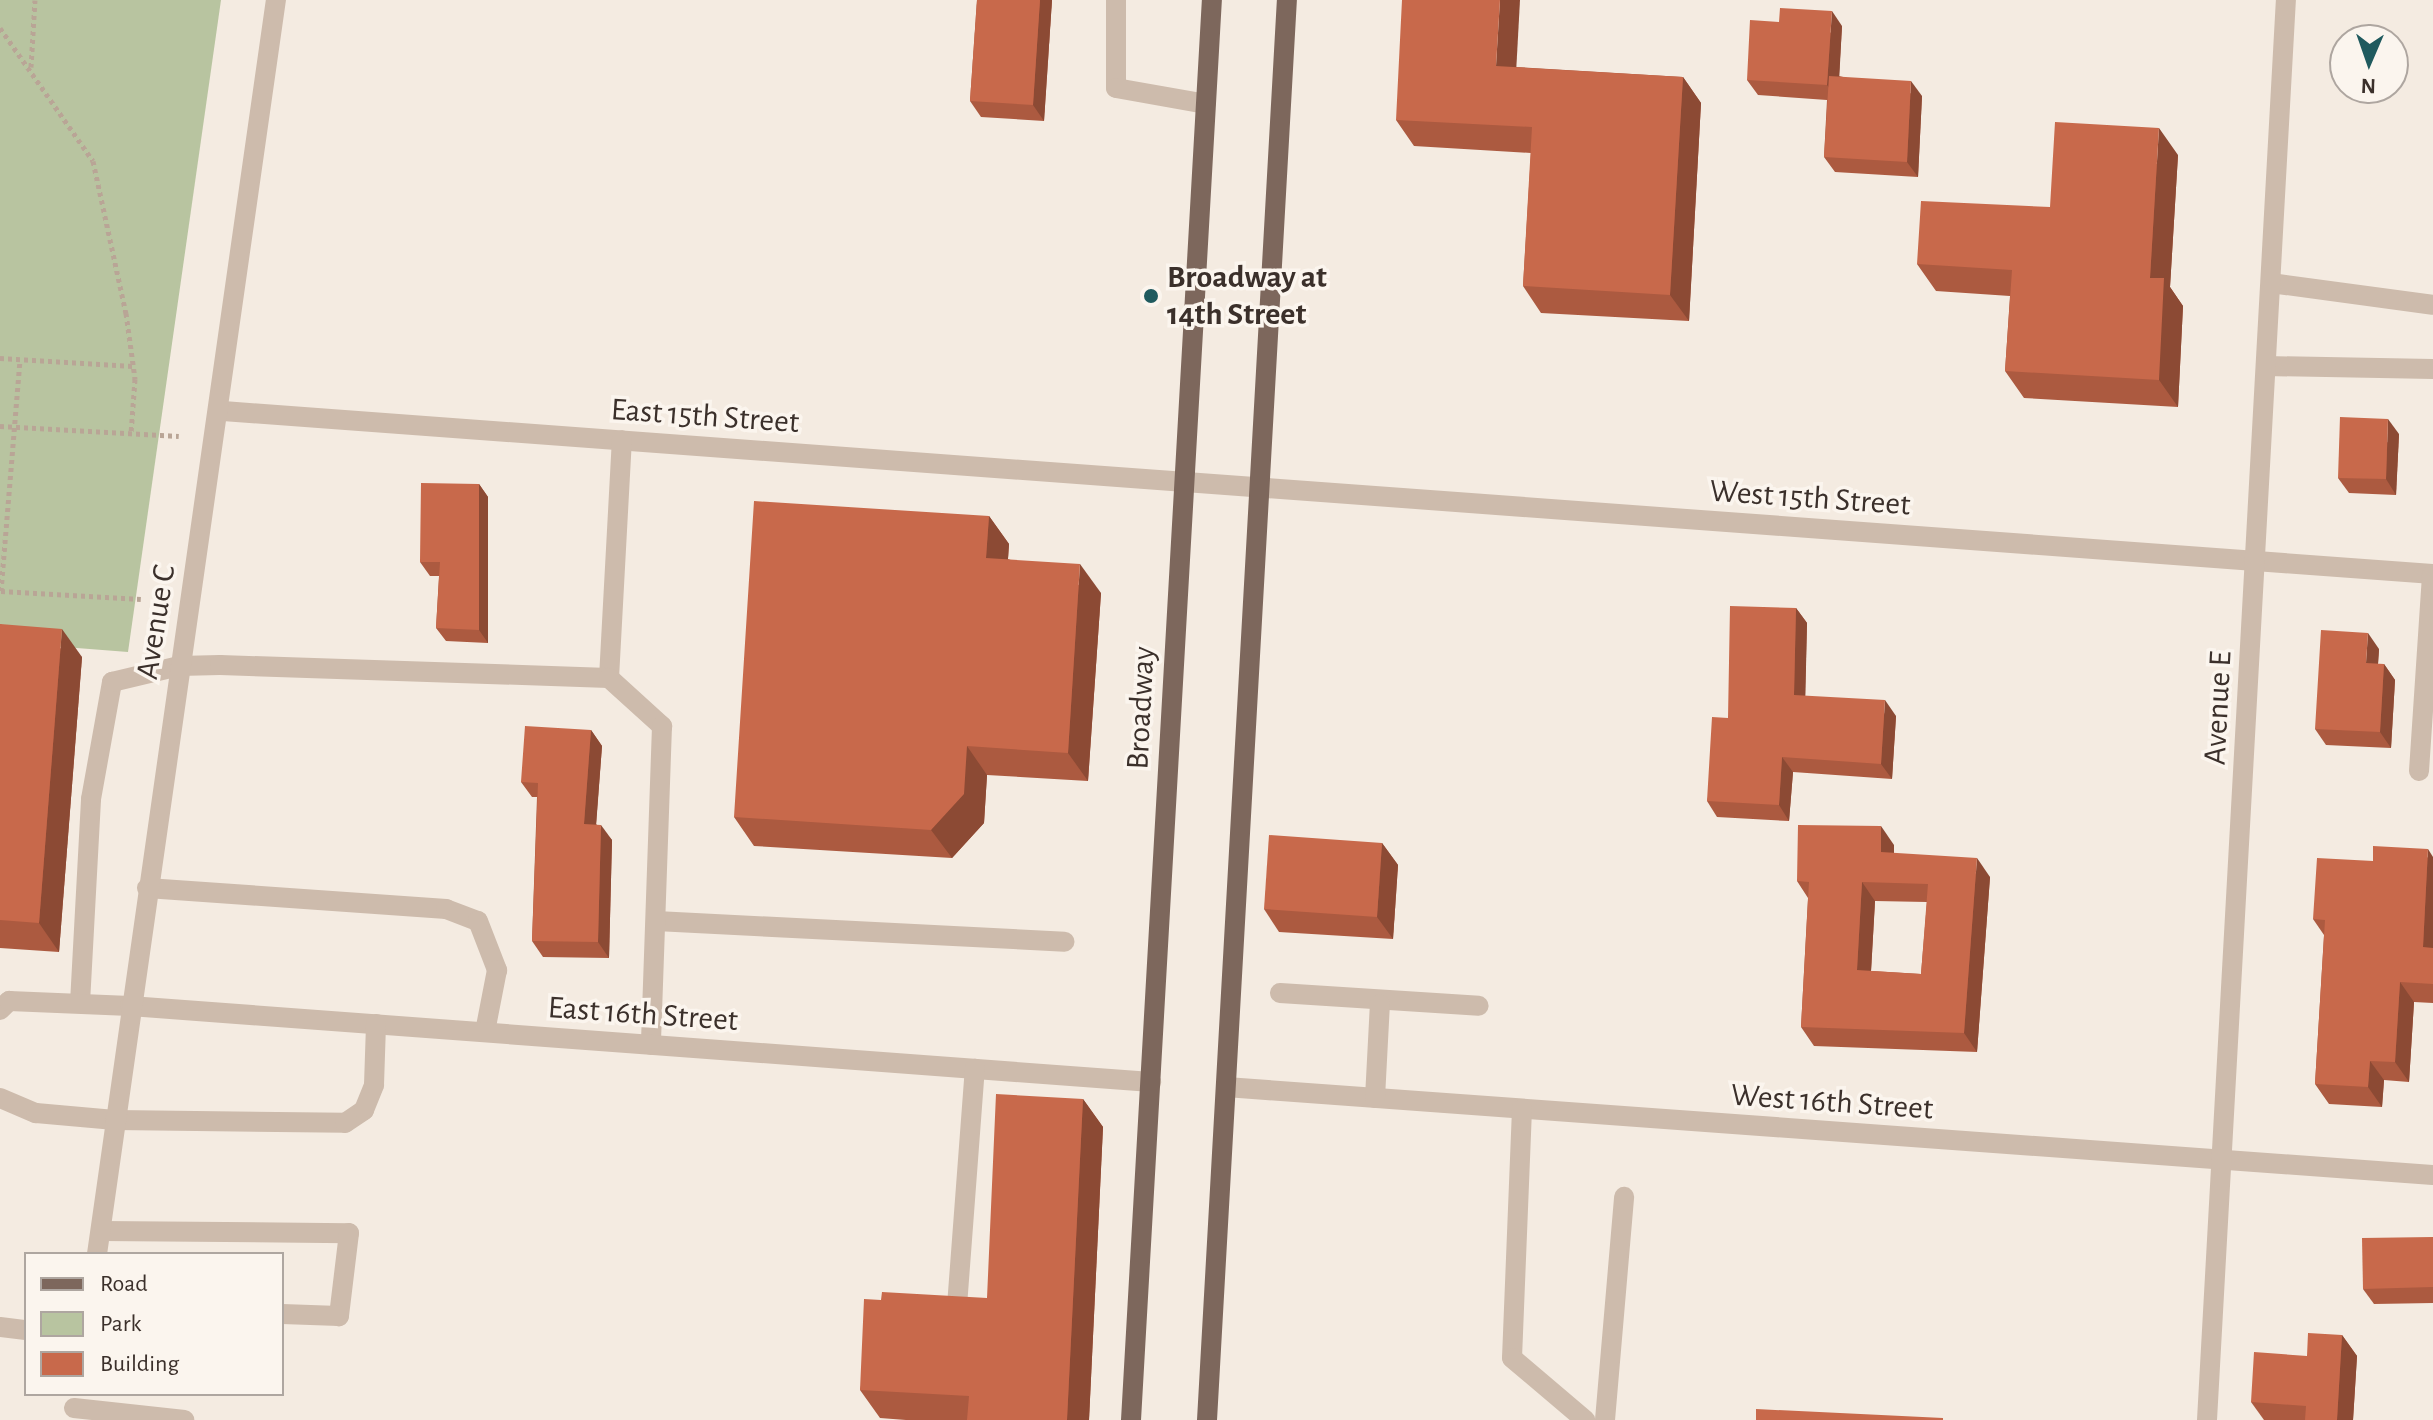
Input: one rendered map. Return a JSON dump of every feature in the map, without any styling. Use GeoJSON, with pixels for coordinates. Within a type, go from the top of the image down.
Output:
{"type":"FeatureCollection","features":[{"type":"Feature","properties":{"kind":"main road","name":"Broadway"},"geometry":{"type":"LineString","coordinates":[[1131,1420],[1212,0]]}},
{"type":"Feature","properties":{"kind":"main road"},"geometry":{"type":"LineString","coordinates":[[1207,1420],[1287,0]]}},
{"type":"Feature","properties":{"kind":"street","name":"Avenue C"},"geometry":{"type":"LineString","coordinates":[[97,1252],[179,666],[223,411],[276,0]]}},
{"type":"Feature","properties":{"kind":"street"},"geometry":{"type":"LineString","coordinates":[[1116,0],[1116,88],[1206,104]]}},
{"type":"Feature","properties":{"kind":"street","name":"Avenue E"},"geometry":{"type":"LineString","coordinates":[[2207,1420],[2286,0]]}},
{"type":"Feature","properties":{"kind":"street"},"geometry":{"type":"LineString","coordinates":[[2271,283],[2433,305]]}},
{"type":"Feature","properties":{"kind":"street"},"geometry":{"type":"LineString","coordinates":[[2266,366],[2433,369]]}},
{"type":"Feature","properties":{"kind":"street","name":"East 15th Street"},"geometry":{"type":"LineString","coordinates":[[223,411],[1184,481]]}},
{"type":"Feature","properties":{"kind":"street"},"geometry":{"type":"LineString","coordinates":[[609,678],[622,440]]}},
{"type":"Feature","properties":{"kind":"street","name":"West 15th Street"},"geometry":{"type":"LineString","coordinates":[[1184,481],[2432,574]]}},
{"type":"Feature","properties":{"kind":"street"},"geometry":{"type":"LineString","coordinates":[[2419,771],[2432,574]]}},
{"type":"Feature","properties":{"kind":"street"},"geometry":{"type":"LineString","coordinates":[[80,1003],[101,714],[112,682],[179,666],[609,678],[662,726],[651,1045]]}},
{"type":"Feature","properties":{"kind":"street"},"geometry":{"type":"LineString","coordinates":[[147,888],[446,909],[478,921],[497,970],[485,1032]]}},
{"type":"Feature","properties":{"kind":"street"},"geometry":{"type":"LineString","coordinates":[[656,921],[1064,942]]}},
{"type":"Feature","properties":{"kind":"street"},"geometry":{"type":"LineString","coordinates":[[1280,993],[1380,1004],[1479,1006]]}},
{"type":"Feature","properties":{"kind":"street","name":"East 16th Street"},"geometry":{"type":"LineString","coordinates":[[0,1010],[9,1001],[130,1006],[1151,1082]]}},
{"type":"Feature","properties":{"kind":"street"},"geometry":{"type":"LineString","coordinates":[[1375,1098],[1380,1004]]}},
{"type":"Feature","properties":{"kind":"street"},"geometry":{"type":"LineString","coordinates":[[0,1098],[36,1113],[115,1120],[345,1123],[364,1110],[374,1085],[376,1024]]}},
{"type":"Feature","properties":{"kind":"street"},"geometry":{"type":"LineString","coordinates":[[957,1306],[975,1069]]}},
{"type":"Feature","properties":{"kind":"street","name":"West 16th Street"},"geometry":{"type":"LineString","coordinates":[[1226,1087],[2433,1175]]}},
{"type":"Feature","properties":{"kind":"street"},"geometry":{"type":"LineString","coordinates":[[1522,1109],[1512,1358],[1585,1420]]}},
{"type":"Feature","properties":{"kind":"street"},"geometry":{"type":"LineString","coordinates":[[1605,1420],[1624,1197]]}},
{"type":"Feature","properties":{"kind":"street"},"geometry":{"type":"LineString","coordinates":[[101,1231],[349,1233],[339,1316],[284,1314]]}},
{"type":"Feature","properties":{"kind":"street"},"geometry":{"type":"LineString","coordinates":[[0,1327],[24,1330]]}},
{"type":"Feature","properties":{"kind":"street"},"geometry":{"type":"LineString","coordinates":[[74,1407],[184,1420]]}},
{"type":"Feature","properties":{"kind":"path"},"geometry":{"type":"LineString","coordinates":[[31,68],[35,0]]}},
{"type":"Feature","properties":{"kind":"path"},"geometry":{"type":"LineString","coordinates":[[0,28],[31,68],[93,161],[133,366],[131,433]]}},
{"type":"Feature","properties":{"kind":"path"},"geometry":{"type":"LineString","coordinates":[[0,358],[133,366]]}},
{"type":"Feature","properties":{"kind":"path"},"geometry":{"type":"LineString","coordinates":[[20,360],[1,591],[141,599]]}},
{"type":"Feature","properties":{"kind":"path"},"geometry":{"type":"LineString","coordinates":[[0,426],[179,436]]}},
{"type":"Feature","properties":{"kind":"green space"},"geometry":{"type":"Polygon","coordinates":[[[0,0],[221,0],[128,652],[0,642],[0,0]]]}},
{"type":"Feature","properties":{"kind":"building"},"geometry":{"type":"Polygon","coordinates":[[[977,0],[1040,0],[1033,105],[970,101],[977,0]]]}},
{"type":"Feature","properties":{"kind":"building"},"geometry":{"type":"Polygon","coordinates":[[[1402,0],[1500,0],[1496,66],[1683,77],[1670,295],[1523,286],[1532,127],[1396,120],[1402,0]]]}},
{"type":"Feature","properties":{"kind":"building"},"geometry":{"type":"Polygon","coordinates":[[[1780,8],[1832,11],[1827,85],[1747,80],[1750,20],[1779,22],[1780,8]]]}},
{"type":"Feature","properties":{"kind":"building"},"geometry":{"type":"Polygon","coordinates":[[[1829,76],[1911,81],[1907,162],[1824,157],[1829,76]]]}},
{"type":"Feature","properties":{"kind":"building"},"geometry":{"type":"Polygon","coordinates":[[[2055,122],[2159,128],[2150,278],[2164,278],[2159,380],[2005,371],[2012,270],[1917,264],[1921,201],[2050,207],[2055,122]]]}},
{"type":"Feature","properties":{"kind":"building"},"geometry":{"type":"Polygon","coordinates":[[[2340,417],[2388,419],[2386,479],[2338,478],[2340,417]]]}},
{"type":"Feature","properties":{"kind":"building"},"geometry":{"type":"Polygon","coordinates":[[[421,483],[479,484],[479,630],[436,628],[440,562],[420,562],[421,483]]]}},
{"type":"Feature","properties":{"kind":"building"},"geometry":{"type":"Polygon","coordinates":[[[754,501],[989,516],[986,558],[1080,564],[1068,753],[967,746],[964,794],[931,830],[734,817],[754,501]]]}},
{"type":"Feature","properties":{"kind":"building"},"geometry":{"type":"Polygon","coordinates":[[[1730,606],[1796,608],[1794,695],[1885,700],[1881,764],[1782,757],[1779,805],[1707,801],[1712,717],[1728,718],[1730,606]]]}},
{"type":"Feature","properties":{"kind":"building"},"geometry":{"type":"Polygon","coordinates":[[[0,624],[62,629],[39,923],[0,920],[0,624]]]}},
{"type":"Feature","properties":{"kind":"building"},"geometry":{"type":"Polygon","coordinates":[[[2321,630],[2368,633],[2366,663],[2384,664],[2380,732],[2315,729],[2321,630]]]}},
{"type":"Feature","properties":{"kind":"building"},"geometry":{"type":"Polygon","coordinates":[[[525,726],[591,730],[584,824],[601,825],[598,942],[532,941],[538,783],[521,782],[525,726]]]}},
{"type":"Feature","properties":{"kind":"building"},"geometry":{"type":"Polygon","coordinates":[[[1798,825],[1881,826],[1881,852],[1977,858],[1964,1033],[1801,1027],[1809,882],[1797,881],[1798,825]],[[1862,882],[1857,970],[1921,974],[1928,884],[1862,882]]]}},
{"type":"Feature","properties":{"kind":"building"},"geometry":{"type":"Polygon","coordinates":[[[1269,835],[1382,843],[1377,917],[1264,909],[1269,835]]]}},
{"type":"Feature","properties":{"kind":"building"},"geometry":{"type":"Polygon","coordinates":[[[2373,846],[2428,849],[2423,947],[2433,948],[2433,984],[2400,982],[2395,1062],[2370,1061],[2368,1087],[2315,1084],[2325,920],[2313,919],[2317,858],[2373,861],[2373,846]]]}},
{"type":"Feature","properties":{"kind":"building"},"geometry":{"type":"Polygon","coordinates":[[[996,1094],[1083,1099],[1067,1420],[967,1420],[969,1396],[860,1390],[864,1299],[881,1300],[882,1292],[987,1298],[996,1094]]]}},
{"type":"Feature","properties":{"kind":"building"},"geometry":{"type":"Polygon","coordinates":[[[2433,1237],[2433,1287],[2363,1289],[2362,1238],[2433,1237]]]}},
{"type":"Feature","properties":{"kind":"building"},"geometry":{"type":"Polygon","coordinates":[[[2308,1333],[2342,1335],[2337,1420],[2305,1420],[2306,1406],[2251,1402],[2254,1352],[2307,1356],[2308,1333]]]}},
{"type":"Feature","properties":{"kind":"building"},"geometry":{"type":"Polygon","coordinates":[[[1756,1409],[1943,1418],[1943,1420],[1756,1420],[1756,1409]]]}},
{"type":"Feature","properties":{"kind":"place","name":"Broadway at 14th Street"},"geometry":{"type":"Point","coordinates":[1151,296]}}]}
